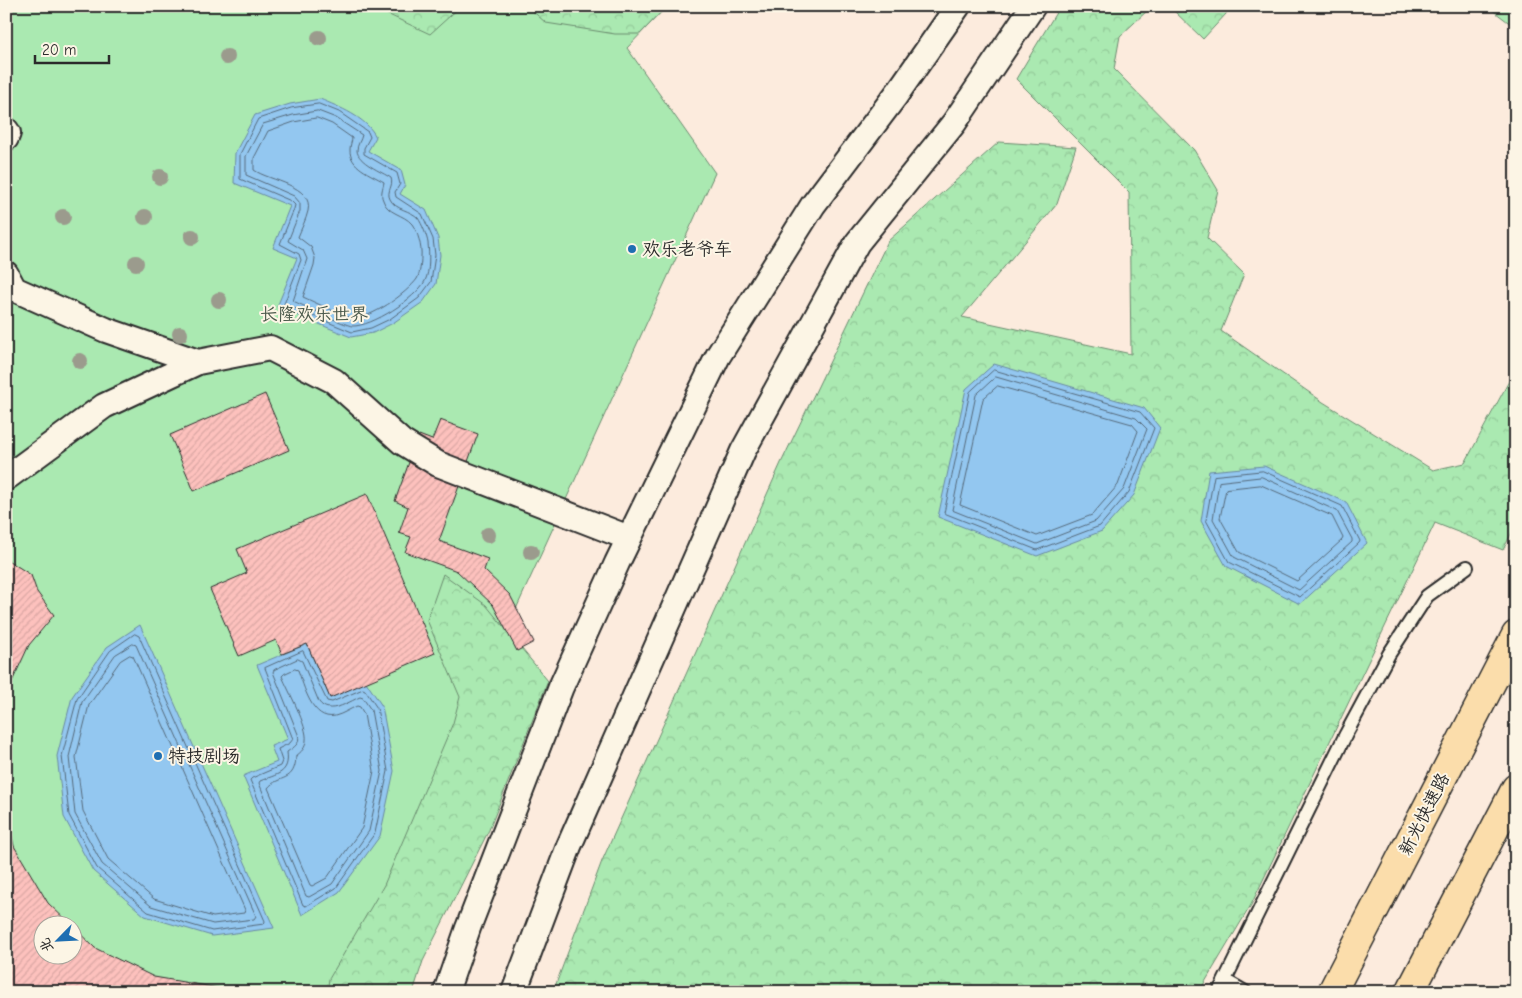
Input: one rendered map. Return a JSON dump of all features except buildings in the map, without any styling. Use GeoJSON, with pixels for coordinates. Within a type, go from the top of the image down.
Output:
{"type":"FeatureCollection","features":[{"type":"Feature","properties":{"kind":"highway","name":"新光快速路"},"geometry":{"type":"LineString","coordinates":[[1332,992],[1516,635]]}},
{"type":"Feature","properties":{"kind":"highway"},"geometry":{"type":"LineString","coordinates":[[1410,992],[1516,788]]}},
{"type":"Feature","properties":{"kind":"street"},"geometry":{"type":"LineString","coordinates":[[446,992],[468,928],[561,687],[629,538],[718,356],[813,205],[896,95],[958,6]]}},
{"type":"Feature","properties":{"kind":"street"},"geometry":{"type":"LineString","coordinates":[[514,992],[569,846],[743,451],[857,243],[954,124],[1033,6]]}},
{"type":"Feature","properties":{"kind":"street"},"geometry":{"type":"LineString","coordinates":[[6,130],[8,133],[6,138]]}},
{"type":"Feature","properties":{"kind":"street"},"geometry":{"type":"LineString","coordinates":[[6,274],[14,289],[106,330],[198,362]]}},
{"type":"Feature","properties":{"kind":"street"},"geometry":{"type":"LineString","coordinates":[[6,478],[104,406],[198,362],[270,348],[334,381],[402,442],[438,464],[629,538]]}},
{"type":"Feature","properties":{"kind":"lane"},"geometry":{"type":"LineString","coordinates":[[1245,992],[1222,986],[1346,734],[1389,654],[1427,596],[1467,568]]}},
{"type":"Feature","properties":{"kind":"green space","name":"长隆欢乐世界"},"geometry":{"type":"Polygon","coordinates":[[[6,6],[667,6],[627,48],[715,173],[506,631],[354,992],[6,992],[6,6]]]}},
{"type":"Feature","properties":{"kind":"green space"},"geometry":{"type":"Polygon","coordinates":[[[389,6],[461,6],[430,34],[387,14],[389,6]]]}},
{"type":"Feature","properties":{"kind":"green space"},"geometry":{"type":"Polygon","coordinates":[[[527,6],[667,6],[640,34],[615,34],[546,23],[527,6]]]}},
{"type":"Feature","properties":{"kind":"green space"},"geometry":{"type":"Polygon","coordinates":[[[1060,6],[1228,6],[1226,14],[1203,39],[1171,8],[1148,10],[1120,36],[1114,69],[1194,150],[1218,190],[1207,238],[1244,274],[1221,331],[1323,402],[1433,470],[1465,463],[1516,368],[1516,524],[1503,550],[1435,523],[1251,905],[1199,992],[553,992],[602,861],[781,463],[888,241],[999,142],[1076,147],[1057,204],[962,317],[1131,354],[1129,192],[1016,79],[1060,6]]]}},
{"type":"Feature","properties":{"kind":"green space"},"geometry":{"type":"Polygon","coordinates":[[[1487,6],[1516,6],[1516,28],[1487,6]]]}},
{"type":"Feature","properties":{"kind":"green space"},"geometry":{"type":"Polygon","coordinates":[[[443,574],[486,605],[548,681],[489,830],[423,961],[413,992],[327,992],[329,979],[384,885],[453,723],[460,697],[427,620],[443,574]]]}},
{"type":"Feature","properties":{"kind":"water"},"geometry":{"type":"Polygon","coordinates":[[[320,99],[359,118],[372,130],[376,137],[368,151],[401,170],[405,185],[400,194],[426,210],[438,238],[440,255],[436,284],[423,302],[393,323],[373,333],[351,337],[277,307],[297,258],[273,248],[290,206],[234,183],[235,153],[255,115],[290,104],[320,99]]]}},
{"type":"Feature","properties":{"kind":"water"},"geometry":{"type":"Polygon","coordinates":[[[994,364],[1144,408],[1160,428],[1134,495],[1102,531],[1037,556],[938,517],[966,389],[994,364]]]}},
{"type":"Feature","properties":{"kind":"water"},"geometry":{"type":"Polygon","coordinates":[[[1264,466],[1346,502],[1367,543],[1300,604],[1226,566],[1201,521],[1209,471],[1264,466]]]}},
{"type":"Feature","properties":{"kind":"water"},"geometry":{"type":"Polygon","coordinates":[[[140,625],[274,928],[212,936],[145,916],[93,871],[64,817],[57,756],[72,697],[107,647],[140,625]]]}},
{"type":"Feature","properties":{"kind":"water"},"geometry":{"type":"Polygon","coordinates":[[[307,644],[330,698],[366,682],[382,706],[394,771],[380,836],[339,892],[302,915],[243,776],[277,762],[271,746],[288,739],[257,665],[307,644]]]}},
{"type":"Feature","properties":{"kind":"place","name":"欢乐老爷车"},"geometry":{"type":"Point","coordinates":[632,249]}},
{"type":"Feature","properties":{"kind":"place","name":"特技剧场"},"geometry":{"type":"Point","coordinates":[158,756]}}]}
